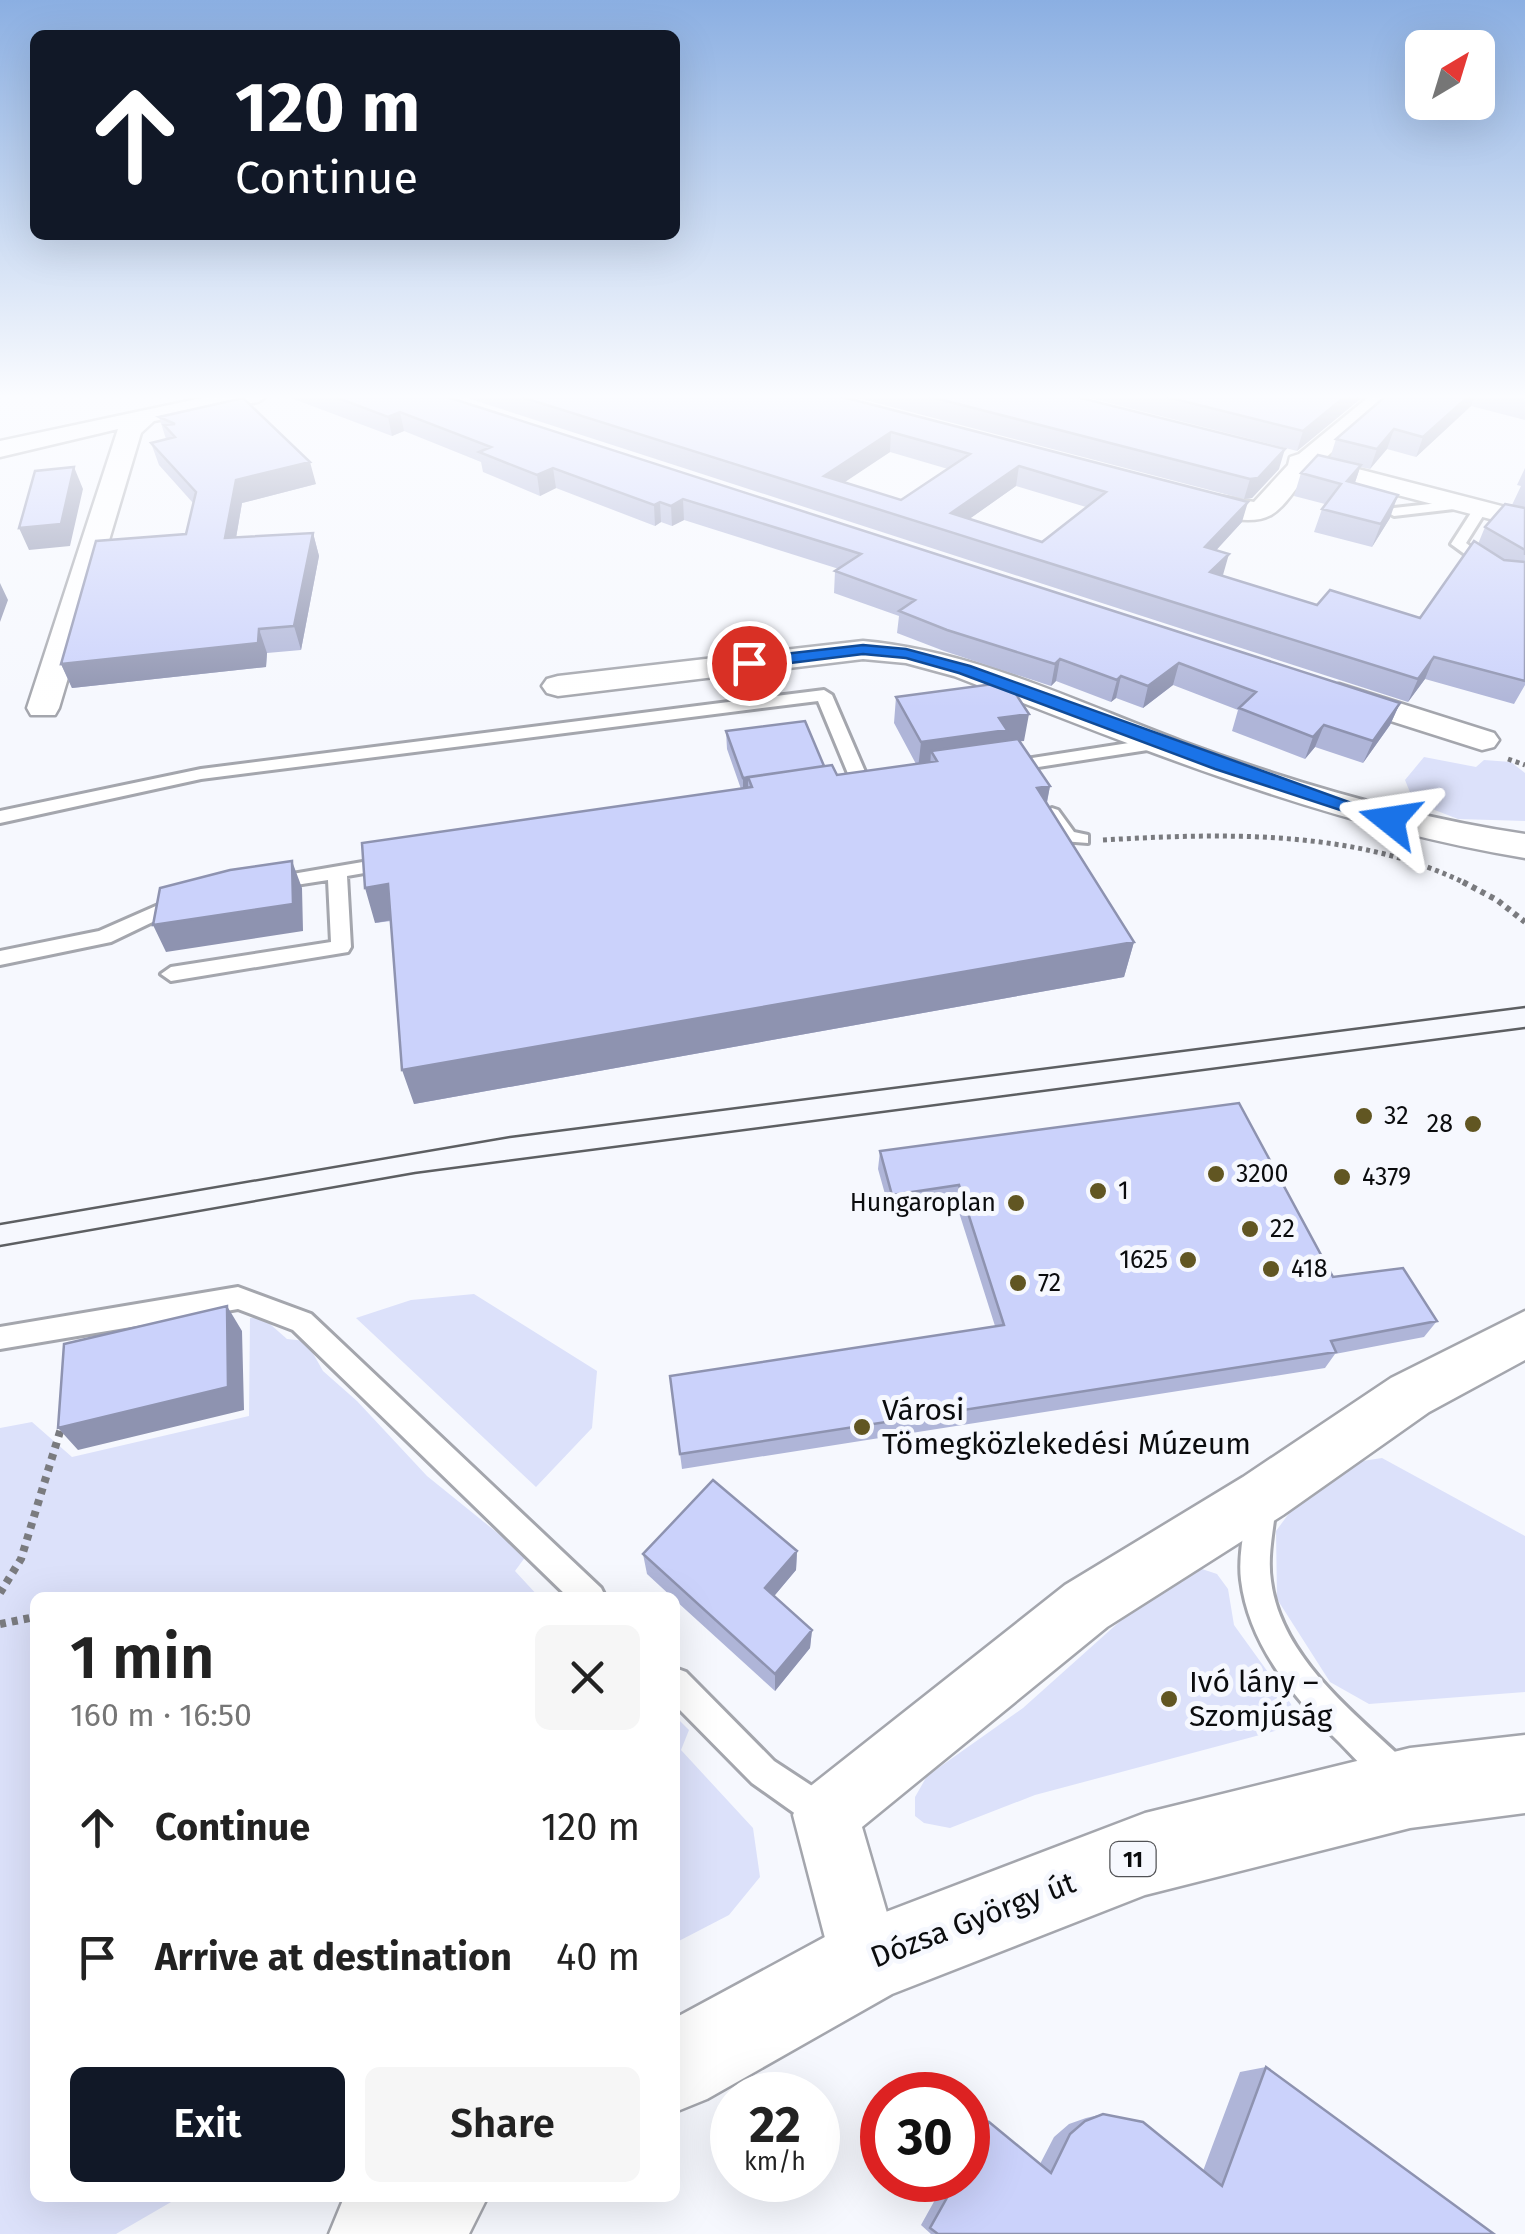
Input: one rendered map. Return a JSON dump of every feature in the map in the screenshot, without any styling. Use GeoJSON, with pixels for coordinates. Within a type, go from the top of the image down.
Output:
{"type":"FeatureCollection","features":[{"type":"Feature","properties":{"kind":"main road","name":"Dózsa György út"},"geometry":{"type":"LineString","coordinates":[[680,2063],[866,1961],[1146,1854],[1410,1788],[1525,1774]]}},
{"type":"Feature","properties":{"kind":"main road"},"geometry":{"type":"LineString","coordinates":[[376,2234],[433,2202]]}},
{"type":"Feature","properties":{"kind":"street"},"geometry":{"type":"LineString","coordinates":[[43,708],[105,499]]}},
{"type":"Feature","properties":{"kind":"street"},"geometry":{"type":"LineString","coordinates":[[1190,499],[1254,511],[1270,499]]}},
{"type":"Feature","properties":{"kind":"street"},"geometry":{"type":"LineString","coordinates":[[1446,499],[1525,520]]}},
{"type":"Feature","properties":{"kind":"street"},"geometry":{"type":"LineString","coordinates":[[558,686],[863,650],[906,654],[964,670],[1353,811],[1426,829],[1525,846]]}},
{"type":"Feature","properties":{"kind":"street"},"geometry":{"type":"LineString","coordinates":[[1310,684],[1482,740]]}},
{"type":"Feature","properties":{"kind":"street"},"geometry":{"type":"LineString","coordinates":[[866,1961],[826,1815],[1086,1606],[1262,1496],[1410,1395],[1525,1334]]}},
{"type":"Feature","properties":{"kind":"lane"},"geometry":{"type":"LineString","coordinates":[[1394,512],[1473,506],[1458,544],[1480,564],[1508,578]]}},
{"type":"Feature","properties":{"kind":"lane"},"geometry":{"type":"LineString","coordinates":[[0,817],[201,774],[824,696],[863,788]]}},
{"type":"Feature","properties":{"kind":"lane"},"geometry":{"type":"LineString","coordinates":[[980,771],[1030,782],[1161,743]]}},
{"type":"Feature","properties":{"kind":"lane"},"geometry":{"type":"LineString","coordinates":[[1030,782],[1068,837],[1082,840]]}},
{"type":"Feature","properties":{"kind":"lane"},"geometry":{"type":"LineString","coordinates":[[243,887],[415,859]]}},
{"type":"Feature","properties":{"kind":"lane"},"geometry":{"type":"LineString","coordinates":[[172,974],[341,947],[337,872]]}},
{"type":"Feature","properties":{"kind":"lane"},"geometry":{"type":"LineString","coordinates":[[0,958],[104,937],[195,896]]}},
{"type":"Feature","properties":{"kind":"lane"},"geometry":{"type":"LineString","coordinates":[[0,1338],[238,1298],[302,1322],[584,1592]]}},
{"type":"Feature","properties":{"kind":"lane"},"geometry":{"type":"LineString","coordinates":[[1262,1496],[1256,1581],[1276,1646],[1315,1696],[1410,1788]]}},
{"type":"Feature","properties":{"kind":"lane"},"geometry":{"type":"LineString","coordinates":[[680,1688],[764,1772],[826,1815]]}},
{"type":"Feature","properties":{"kind":"path"},"geometry":{"type":"LineString","coordinates":[[1082,840],[1172,834],[1331,847],[1450,874],[1512,908],[1525,922]]}},
{"type":"Feature","properties":{"kind":"path"},"geometry":{"type":"LineString","coordinates":[[0,1593],[22,1559],[62,1424]]}},
{"type":"Feature","properties":{"kind":"path"},"geometry":{"type":"LineString","coordinates":[[0,1624],[30,1619]]}},
{"type":"Feature","properties":{"kind":"shaded area"},"geometry":{"type":"Polygon","coordinates":[[[1424,757],[1476,767],[1484,760],[1511,762],[1525,773],[1525,821],[1458,819],[1414,802],[1405,780],[1424,757]]]}},
{"type":"Feature","properties":{"kind":"shaded area"},"geometry":{"type":"Polygon","coordinates":[[[474,1294],[597,1371],[592,1428],[536,1487],[356,1318],[411,1300],[474,1294]]]}},
{"type":"Feature","properties":{"kind":"shaded area"},"geometry":{"type":"Polygon","coordinates":[[[262,1317],[287,1339],[306,1341],[323,1371],[357,1401],[427,1476],[526,1556],[515,1571],[534,1592],[30,1592],[30,2202],[171,2202],[116,2234],[0,2234],[0,1428],[32,1422],[72,1457],[249,1416],[250,1318],[262,1317]]]}},
{"type":"Feature","properties":{"kind":"shaded area"},"geometry":{"type":"Polygon","coordinates":[[[1382,1458],[1525,1536],[1525,1692],[1369,1704],[1330,1682],[1277,1599],[1276,1531],[1315,1478],[1349,1463],[1382,1458]]]}},
{"type":"Feature","properties":{"kind":"shaded area"},"geometry":{"type":"Polygon","coordinates":[[[1202,1569],[1217,1574],[1228,1589],[1234,1625],[1291,1704],[1295,1717],[1290,1727],[1035,1795],[950,1828],[924,1823],[915,1816],[915,1797],[927,1776],[1023,1708],[1156,1589],[1179,1572],[1202,1569]]]}},
{"type":"Feature","properties":{"kind":"shaded area"},"geometry":{"type":"Polygon","coordinates":[[[680,1721],[689,1730],[681,1750],[753,1828],[760,1877],[729,1915],[680,1940],[680,1721]]]}},
{"type":"Feature","properties":{"kind":"building"},"geometry":{"type":"Polygon","coordinates":[[[27,499],[67,499],[61,524],[19,528],[27,499]]]}},
{"type":"Feature","properties":{"kind":"building"},"geometry":{"type":"Polygon","coordinates":[[[194,499],[232,499],[225,538],[313,533],[294,626],[259,629],[258,643],[61,664],[96,541],[186,534],[194,499]]]}},
{"type":"Feature","properties":{"kind":"building"},"geometry":{"type":"Polygon","coordinates":[[[638,499],[683,499],[671,506],[660,502],[654,505],[638,499]]]}},
{"type":"Feature","properties":{"kind":"building"},"geometry":{"type":"Polygon","coordinates":[[[684,499],[766,499],[1400,703],[1373,741],[1324,725],[1313,737],[1239,708],[1256,692],[1179,663],[1148,686],[1121,676],[1117,680],[1060,659],[1055,664],[899,611],[915,600],[835,571],[861,554],[684,499]]]}},
{"type":"Feature","properties":{"kind":"building"},"geometry":{"type":"Polygon","coordinates":[[[846,499],[971,499],[951,513],[1042,542],[1097,499],[1237,499],[1248,502],[1205,547],[1229,554],[1210,572],[1317,605],[1330,590],[1420,618],[1474,541],[1504,560],[1525,562],[1525,681],[1434,657],[1418,679],[846,499]]]}},
{"type":"Feature","properties":{"kind":"building"},"geometry":{"type":"Polygon","coordinates":[[[1329,499],[1396,499],[1381,524],[1322,509],[1329,499]]]}},
{"type":"Feature","properties":{"kind":"building"},"geometry":{"type":"Polygon","coordinates":[[[1505,504],[1525,508],[1525,550],[1485,527],[1505,504]]]}},
{"type":"Feature","properties":{"kind":"building"},"geometry":{"type":"Polygon","coordinates":[[[1008,682],[1029,714],[999,718],[1007,730],[921,742],[896,697],[1008,682]]]}},
{"type":"Feature","properties":{"kind":"building"},"geometry":{"type":"Polygon","coordinates":[[[805,721],[824,766],[743,778],[726,731],[805,721]]]}},
{"type":"Feature","properties":{"kind":"building"},"geometry":{"type":"Polygon","coordinates":[[[1018,739],[1050,786],[1037,788],[1134,942],[402,1070],[388,884],[365,888],[362,843],[752,787],[748,777],[832,765],[837,775],[937,761],[931,751],[1018,739]]]}},
{"type":"Feature","properties":{"kind":"building"},"geometry":{"type":"Polygon","coordinates":[[[292,861],[293,904],[153,925],[160,888],[230,870],[292,861]]]}},
{"type":"Feature","properties":{"kind":"building"},"geometry":{"type":"Polygon","coordinates":[[[1239,1103],[1333,1277],[1403,1268],[1437,1321],[1331,1341],[1336,1352],[680,1454],[670,1376],[1004,1325],[959,1185],[892,1195],[880,1151],[1239,1103]]]}},
{"type":"Feature","properties":{"kind":"building"},"geometry":{"type":"Polygon","coordinates":[[[227,1306],[228,1387],[58,1428],[64,1344],[227,1306]]]}},
{"type":"Feature","properties":{"kind":"building"},"geometry":{"type":"Polygon","coordinates":[[[713,1480],[797,1551],[765,1588],[812,1630],[775,1674],[643,1554],[713,1480]]]}},
{"type":"Feature","properties":{"kind":"building"},"geometry":{"type":"Polygon","coordinates":[[[1266,2067],[1494,2234],[938,2234],[930,2228],[945,2202],[990,2202],[990,2123],[1051,2173],[1070,2134],[1085,2121],[1103,2114],[1143,2122],[1222,2186],[1266,2067]]]}},
{"type":"Feature","properties":{"kind":"tram line"},"geometry":{"type":"LineString","coordinates":[[0,1224],[510,1137],[1525,1007]]}},
{"type":"Feature","properties":{"kind":"tram line"},"geometry":{"type":"LineString","coordinates":[[0,1246],[415,1173],[1525,1028]]}},
{"type":"Feature","properties":{"kind":"place","name":"32"},"geometry":{"type":"Point","coordinates":[1364,1116]}},
{"type":"Feature","properties":{"kind":"place","name":"28"},"geometry":{"type":"Point","coordinates":[1473,1124]}},
{"type":"Feature","properties":{"kind":"place","name":"3200"},"geometry":{"type":"Point","coordinates":[1216,1174]}},
{"type":"Feature","properties":{"kind":"place","name":"4379"},"geometry":{"type":"Point","coordinates":[1342,1177]}},
{"type":"Feature","properties":{"kind":"place","name":"1"},"geometry":{"type":"Point","coordinates":[1098,1191]}},
{"type":"Feature","properties":{"kind":"place","name":"Hungaroplan"},"geometry":{"type":"Point","coordinates":[1016,1203]}},
{"type":"Feature","properties":{"kind":"place","name":"22"},"geometry":{"type":"Point","coordinates":[1250,1229]}},
{"type":"Feature","properties":{"kind":"place","name":"1625"},"geometry":{"type":"Point","coordinates":[1188,1260]}},
{"type":"Feature","properties":{"kind":"place","name":"418"},"geometry":{"type":"Point","coordinates":[1271,1269]}},
{"type":"Feature","properties":{"kind":"place","name":"72"},"geometry":{"type":"Point","coordinates":[1018,1283]}},
{"type":"Feature","properties":{"kind":"place","name":"Városi Tömegközlekedési Múzeum"},"geometry":{"type":"Point","coordinates":[862,1427]}},
{"type":"Feature","properties":{"kind":"place","name":"Ivó lány – Szomjúság"},"geometry":{"type":"Point","coordinates":[1169,1699]}},
{"type":"Feature","properties":{"kind":"route"},"geometry":{"type":"LineString","coordinates":[[749,663],[863,650],[906,654],[964,670],[1222,765],[1390,820]]}}]}
